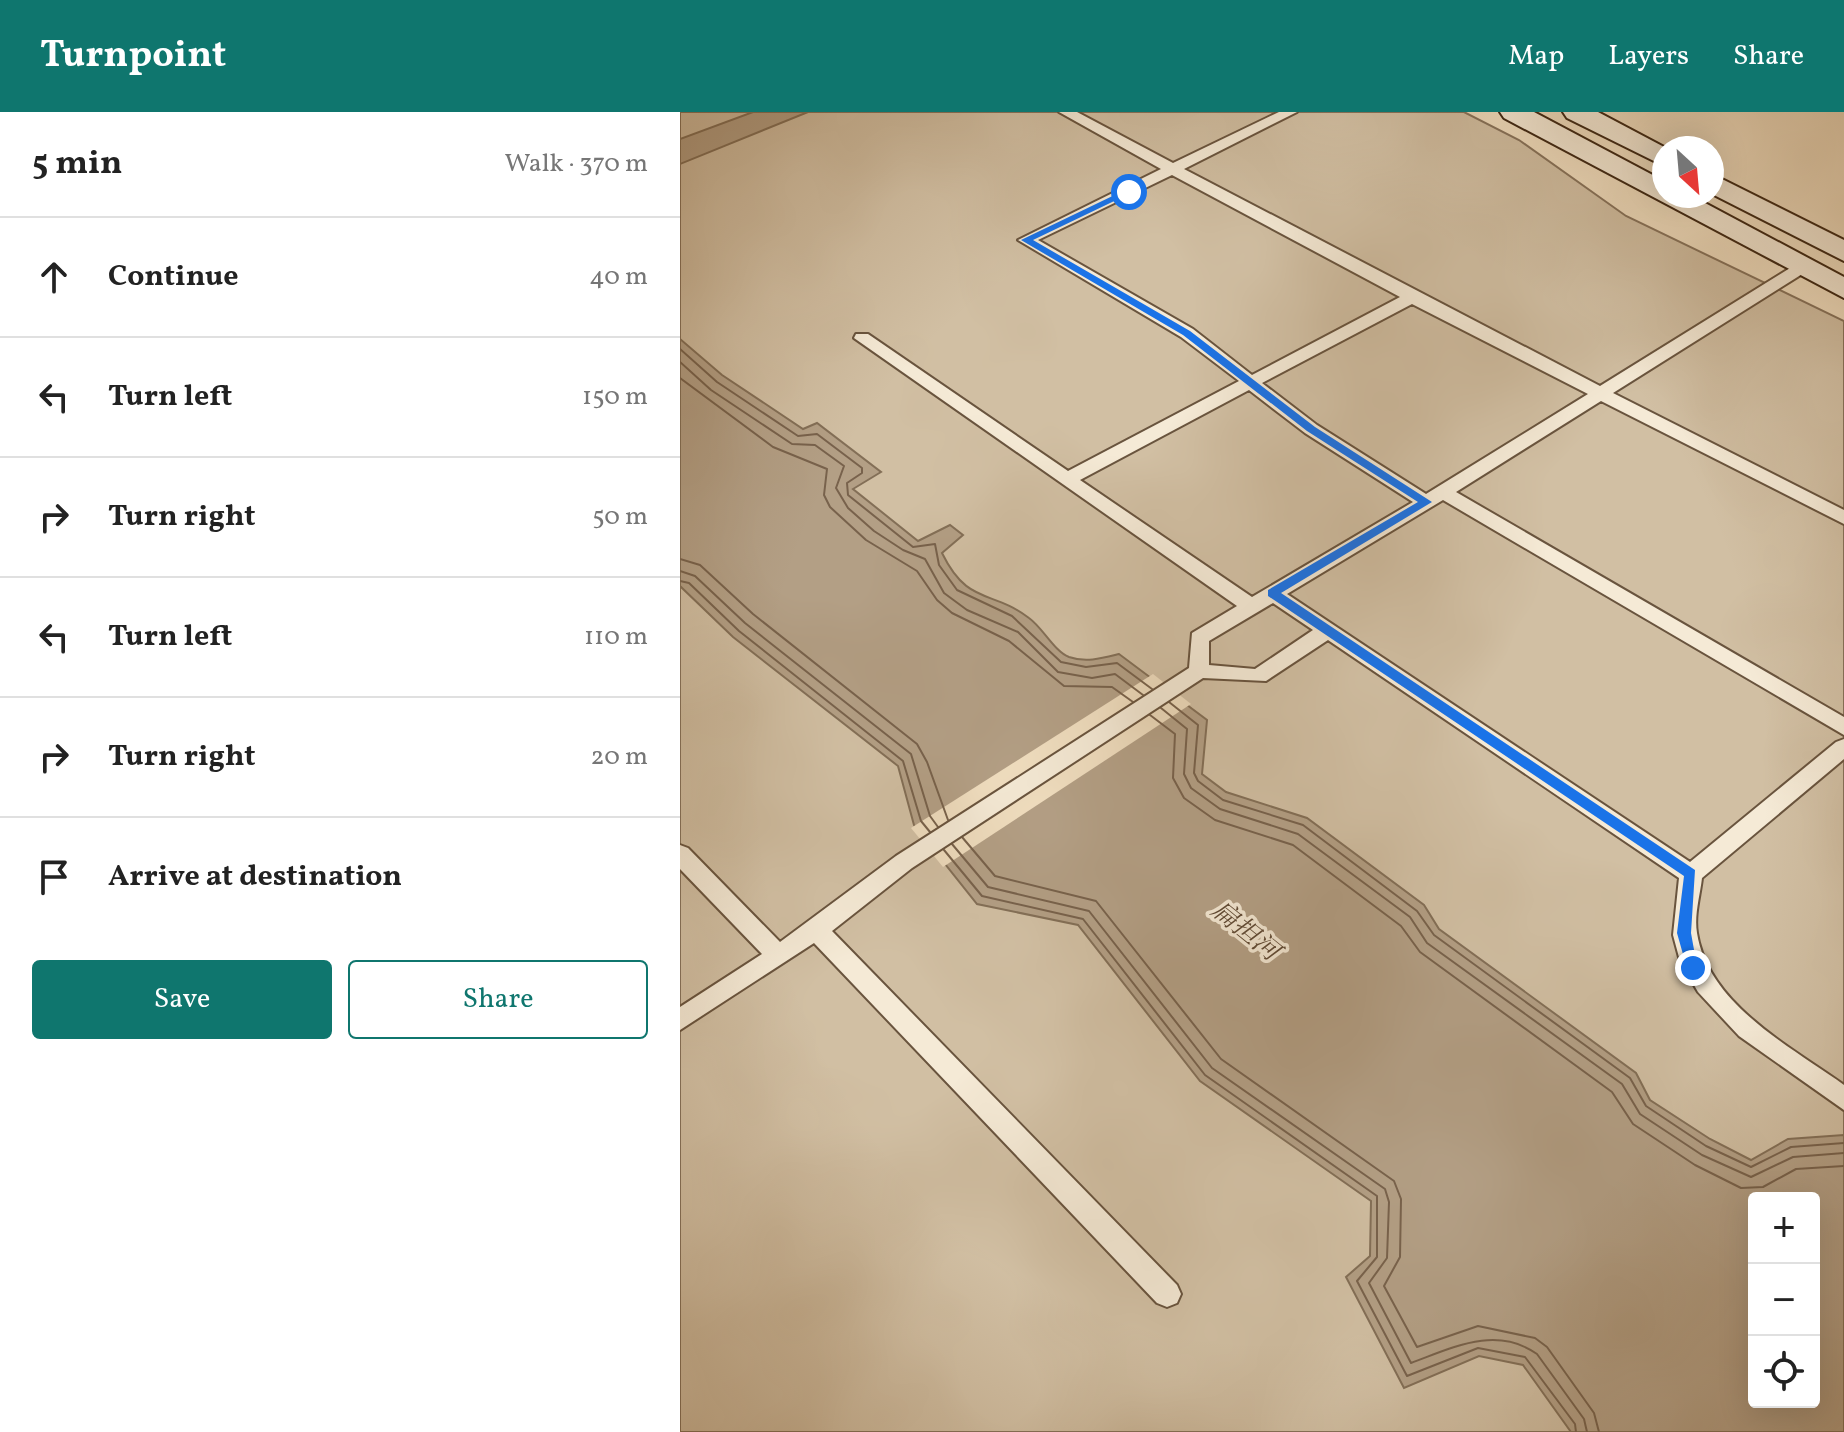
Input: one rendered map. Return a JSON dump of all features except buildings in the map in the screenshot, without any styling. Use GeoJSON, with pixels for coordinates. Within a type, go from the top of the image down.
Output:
{"type":"FeatureCollection","features":[{"type":"Feature","properties":{"kind":"main road"},"geometry":{"type":"LineString","coordinates":[[1514,112],[1652,187]]}},
{"type":"Feature","properties":{"kind":"main road"},"geometry":{"type":"LineString","coordinates":[[1577,112],[1652,152]]}},
{"type":"Feature","properties":{"kind":"main road"},"geometry":{"type":"LineString","coordinates":[[1724,189],[1844,252]]}},
{"type":"Feature","properties":{"kind":"main road"},"geometry":{"type":"LineString","coordinates":[[1692,208],[1844,289]]}},
{"type":"Feature","properties":{"kind":"street"},"geometry":{"type":"LineString","coordinates":[[1066,112],[1412,297],[1601,392],[1693,444],[1844,518]]}},
{"type":"Feature","properties":{"kind":"street"},"geometry":{"type":"LineString","coordinates":[[1290,112],[1026,240],[1187,333],[1311,429],[1685,630],[1844,727]]}},
{"type":"Feature","properties":{"kind":"street"},"geometry":{"type":"LineString","coordinates":[[1191,676],[1199,638],[1434,497],[1801,268]]}},
{"type":"Feature","properties":{"kind":"street"},"geometry":{"type":"LineString","coordinates":[[1067,479],[1412,297]]}},
{"type":"Feature","properties":{"kind":"street"},"geometry":{"type":"LineString","coordinates":[[862,338],[1251,606]]}},
{"type":"Feature","properties":{"kind":"street"},"geometry":{"type":"LineString","coordinates":[[1272,593],[1691,874]]}},
{"type":"Feature","properties":{"kind":"street"},"geometry":{"type":"LineString","coordinates":[[680,1020],[816,930],[904,862],[1191,676],[1259,676],[1328,630]]}},
{"type":"Feature","properties":{"kind":"street"},"geometry":{"type":"LineString","coordinates":[[1844,747],[1691,874],[1684,933],[1693,968],[1721,1005],[1844,1099]]}},
{"type":"Feature","properties":{"kind":"street"},"geometry":{"type":"LineString","coordinates":[[680,854],[778,955]]}},
{"type":"Feature","properties":{"kind":"street"},"geometry":{"type":"LineString","coordinates":[[816,930],[1167,1294]]}},
{"type":"Feature","properties":{"kind":"shaded area"},"geometry":{"type":"Polygon","coordinates":[[[680,112],[1464,112],[1519,140],[1626,216],[1844,321],[1844,1432],[680,1432],[680,112]]]}},
{"type":"Feature","properties":{"kind":"water"},"geometry":{"type":"Polygon","coordinates":[[[753,112],[808,112],[680,164],[680,139],[753,112]]]}},
{"type":"Feature","properties":{"kind":"water","name":"扁担河"},"geometry":{"type":"Polygon","coordinates":[[[680,339],[722,375],[803,429],[817,423],[881,472],[853,489],[918,541],[950,525],[963,535],[942,553],[952,570],[971,589],[1029,618],[1058,650],[1069,657],[1088,660],[1119,654],[1207,720],[1202,774],[1226,792],[1307,818],[1424,905],[1439,929],[1636,1073],[1650,1100],[1710,1139],[1751,1160],[1788,1139],[1844,1135],[1844,1432],[1571,1432],[1523,1365],[1479,1356],[1404,1388],[1346,1277],[1370,1256],[1371,1201],[1200,1081],[1078,925],[977,904],[914,825],[898,766],[733,637],[680,586],[680,339]]]}},
{"type":"Feature","properties":{"kind":"pier"},"geometry":{"type":"Polygon","coordinates":[[[1153,674],[1191,704],[943,867],[911,828],[1153,674]]]}},
{"type":"Feature","properties":{"kind":"route"},"geometry":{"type":"LineString","coordinates":[[1129,192],[1026,240],[1187,333],[1311,429],[1426,502],[1272,593],[1691,874],[1684,933],[1693,968]]}}]}
